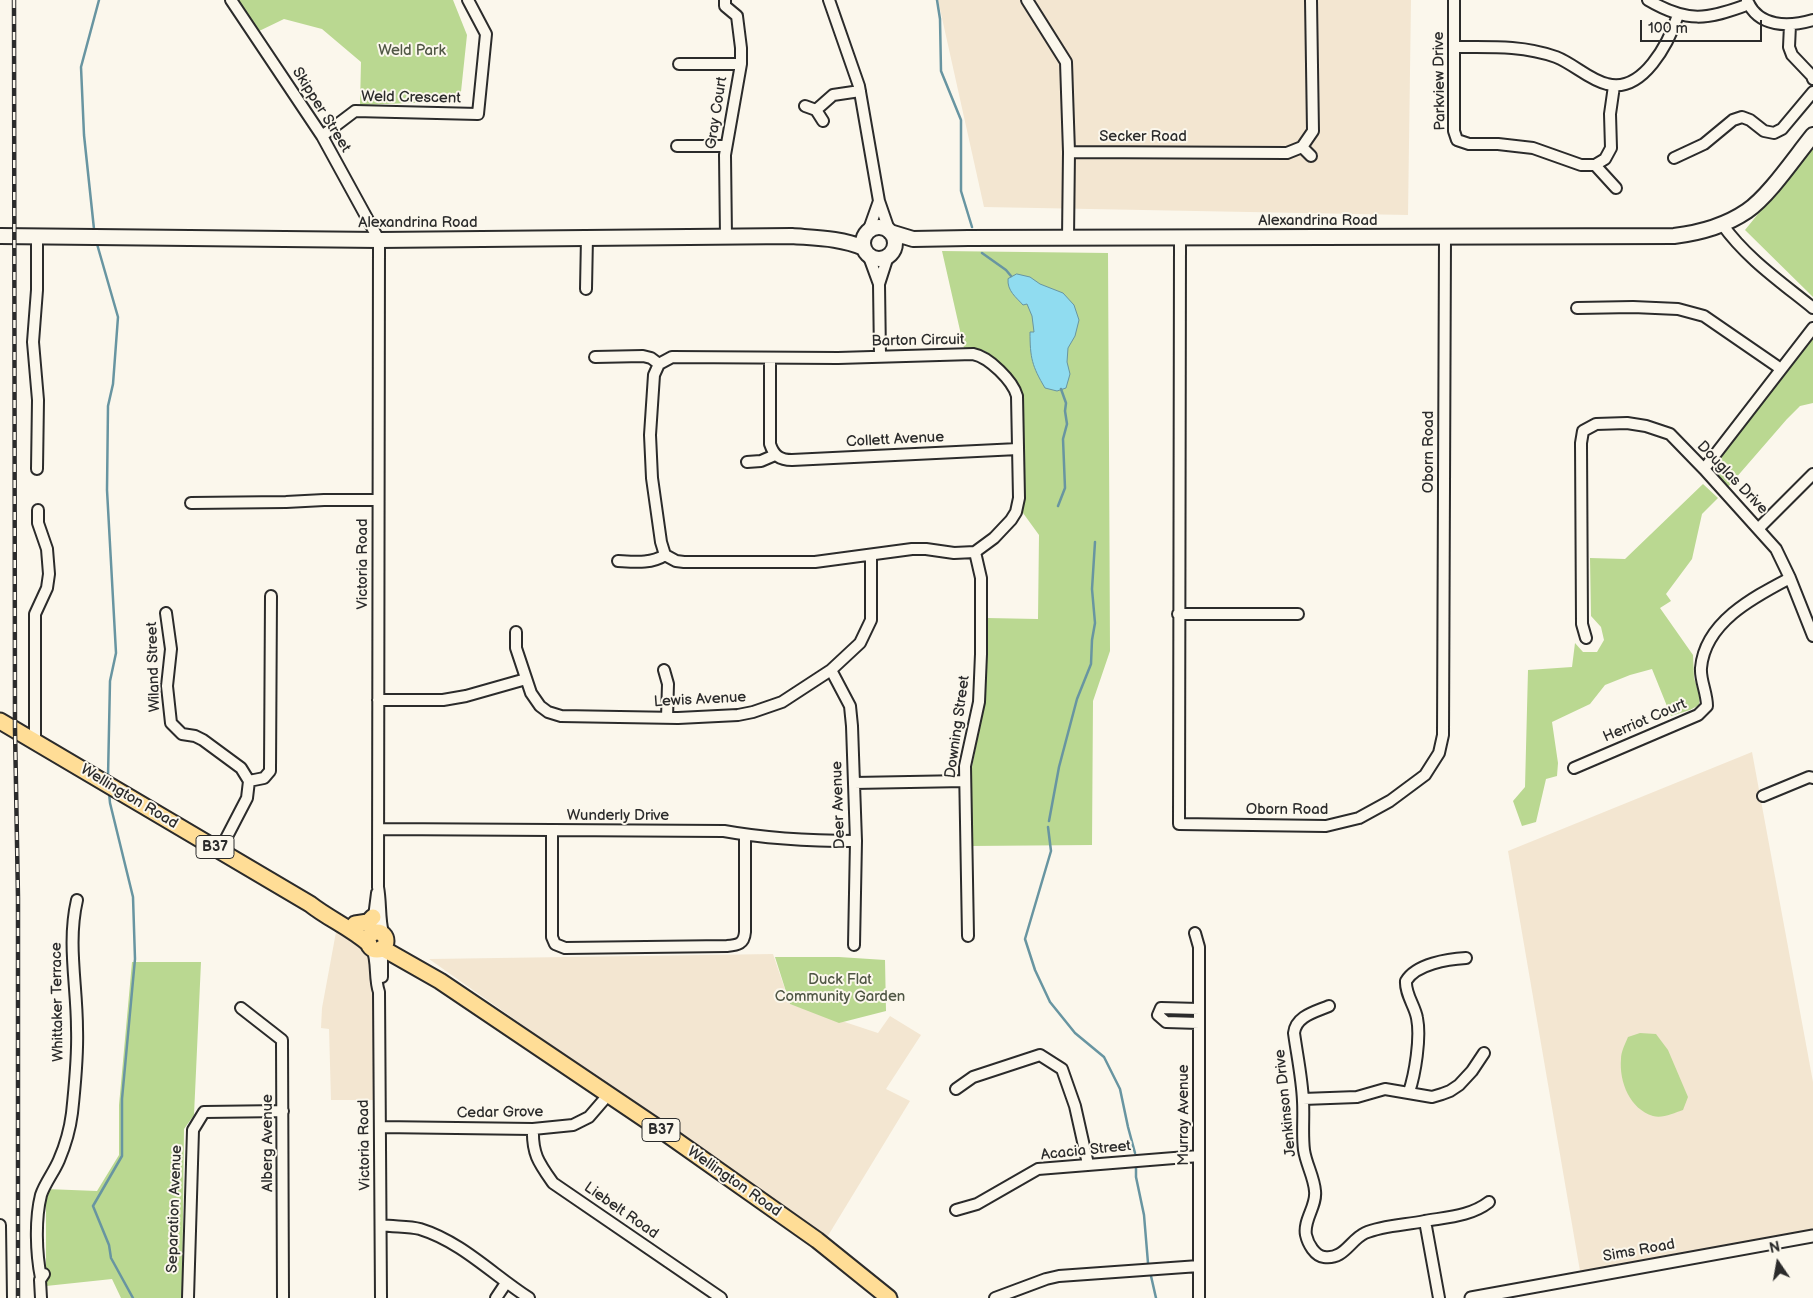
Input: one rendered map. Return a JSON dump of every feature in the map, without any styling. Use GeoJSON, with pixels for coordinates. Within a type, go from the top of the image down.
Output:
{"type":"FeatureCollection","features":[{"type":"Feature","properties":{"kind":"main road","name":"Alexandrina Road"},"geometry":{"type":"LineString","coordinates":[[889,231],[913,239],[1674,236],[1698,234],[1747,212],[1762,197],[1813,135]]}},
{"type":"Feature","properties":{"kind":"main road"},"geometry":{"type":"LineString","coordinates":[[890,254],[894,249],[895,240],[889,231],[876,228],[867,242],[878,259],[890,254],[913,239]]}},
{"type":"Feature","properties":{"kind":"main road","name":"Alexandrina Road"},"geometry":{"type":"LineString","coordinates":[[0,236],[379,240],[792,236],[852,243],[867,242]]}},
{"type":"Feature","properties":{"kind":"main road","name":"Wellington Road"},"geometry":{"type":"LineString","coordinates":[[0,720],[351,930],[423,967],[426,971]]}},
{"type":"Feature","properties":{"kind":"main road","name":"Wellington Road"},"geometry":{"type":"LineString","coordinates":[[310,904],[354,924],[378,944],[391,958],[397,958],[426,971],[608,1094],[817,1240],[889,1298]]}},
{"type":"Feature","properties":{"kind":"main road"},"geometry":{"type":"LineString","coordinates":[[354,924],[363,923],[373,917]]}},
{"type":"Feature","properties":{"kind":"street","name":"Skipper Street"},"geometry":{"type":"LineString","coordinates":[[231,0],[322,136],[379,240]]}},
{"type":"Feature","properties":{"kind":"street","name":"Weld Crescent"},"geometry":{"type":"LineString","coordinates":[[322,136],[355,111],[478,114],[486,34],[468,0]]}},
{"type":"Feature","properties":{"kind":"street","name":"Gray Court"},"geometry":{"type":"LineString","coordinates":[[726,0],[725,6],[737,16],[741,48],[741,64],[725,155],[726,237]]}},
{"type":"Feature","properties":{"kind":"street"},"geometry":{"type":"LineString","coordinates":[[829,0],[860,91],[879,201],[889,231]]}},
{"type":"Feature","properties":{"kind":"street"},"geometry":{"type":"LineString","coordinates":[[1027,0],[1066,62],[1069,152],[1068,238]]}},
{"type":"Feature","properties":{"kind":"street"},"geometry":{"type":"LineString","coordinates":[[1311,0],[1313,131],[1302,146],[1311,156]]}},
{"type":"Feature","properties":{"kind":"street","name":"Parkview Drive"},"geometry":{"type":"LineString","coordinates":[[1454,0],[1454,131],[1458,140],[1469,144],[1498,144],[1533,148],[1581,165],[1594,165]]}},
{"type":"Feature","properties":{"kind":"street"},"geometry":{"type":"LineString","coordinates":[[1648,0],[1664,10],[1692,17],[1712,16],[1748,2],[1760,17],[1774,24],[1790,25],[1813,20]]}},
{"type":"Feature","properties":{"kind":"street"},"geometry":{"type":"LineString","coordinates":[[1454,47],[1528,49],[1558,58],[1596,80],[1614,86],[1627,84],[1639,77],[1656,60],[1673,30],[1678,15]]}},
{"type":"Feature","properties":{"kind":"street"},"geometry":{"type":"LineString","coordinates":[[1790,25],[1789,47],[1792,55],[1813,79]]}},
{"type":"Feature","properties":{"kind":"street"},"geometry":{"type":"LineString","coordinates":[[679,64],[741,64]]}},
{"type":"Feature","properties":{"kind":"street"},"geometry":{"type":"LineString","coordinates":[[1614,86],[1610,114],[1612,137],[1610,148],[1605,159],[1594,165],[1616,188]]}},
{"type":"Feature","properties":{"kind":"street"},"geometry":{"type":"LineString","coordinates":[[816,110],[833,95],[860,91]]}},
{"type":"Feature","properties":{"kind":"street"},"geometry":{"type":"LineString","coordinates":[[1674,158],[1704,144],[1733,120],[1742,117],[1750,120],[1764,131],[1774,133],[1782,129],[1813,92]]}},
{"type":"Feature","properties":{"kind":"street"},"geometry":{"type":"LineString","coordinates":[[805,106],[816,110],[823,121]]}},
{"type":"Feature","properties":{"kind":"street"},"geometry":{"type":"LineString","coordinates":[[677,146],[726,146]]}},
{"type":"Feature","properties":{"kind":"street","name":"Secker Road"},"geometry":{"type":"LineString","coordinates":[[1069,152],[1287,153],[1302,146]]}},
{"type":"Feature","properties":{"kind":"street"},"geometry":{"type":"LineString","coordinates":[[879,201],[867,242],[879,284],[880,356]]}},
{"type":"Feature","properties":{"kind":"street"},"geometry":{"type":"LineString","coordinates":[[1722,224],[1746,254],[1813,308]]}},
{"type":"Feature","properties":{"kind":"street"},"geometry":{"type":"LineString","coordinates":[[37,236],[37,290],[33,342],[38,400],[37,469]]}},
{"type":"Feature","properties":{"kind":"street","name":"Oborn Road"},"geometry":{"type":"LineString","coordinates":[[1180,237],[1179,824],[1326,826],[1360,818],[1390,801],[1426,775],[1440,753],[1443,735],[1445,237]]}},
{"type":"Feature","properties":{"kind":"street"},"geometry":{"type":"LineString","coordinates":[[586,289],[587,238]]}},
{"type":"Feature","properties":{"kind":"street","name":"Victoria Road"},"geometry":{"type":"LineString","coordinates":[[379,240],[379,829],[378,887],[373,917],[382,986],[379,992]]}},
{"type":"Feature","properties":{"kind":"street"},"geometry":{"type":"LineString","coordinates":[[879,284],[890,254]]}},
{"type":"Feature","properties":{"kind":"street"},"geometry":{"type":"LineString","coordinates":[[1577,308],[1678,308],[1704,316],[1781,369]]}},
{"type":"Feature","properties":{"kind":"street"},"geometry":{"type":"LineString","coordinates":[[1704,469],[1813,328]]}},
{"type":"Feature","properties":{"kind":"street","name":"Barton Circuit"},"geometry":{"type":"LineString","coordinates":[[659,364],[672,358],[973,354],[981,356],[1003,375],[1016,391],[1020,498],[1016,512],[1011,520],[994,538],[975,552]]}},
{"type":"Feature","properties":{"kind":"street"},"geometry":{"type":"LineString","coordinates":[[595,357],[643,356],[651,358],[659,364],[654,374],[650,435],[652,478],[661,542],[665,555],[676,561],[796,562],[912,549],[954,553],[975,552]]}},
{"type":"Feature","properties":{"kind":"street"},"geometry":{"type":"LineString","coordinates":[[770,358],[770,444],[775,455]]}},
{"type":"Feature","properties":{"kind":"street","name":"Douglas Drive"},"geometry":{"type":"LineString","coordinates":[[1586,638],[1582,624],[1581,443],[1584,431],[1596,424],[1627,423],[1646,426],[1670,434],[1759,528],[1776,549],[1790,578],[1813,636]]}},
{"type":"Feature","properties":{"kind":"street","name":"Collett Avenue"},"geometry":{"type":"LineString","coordinates":[[747,462],[761,462],[775,455],[781,459],[792,460],[1018,449]]}},
{"type":"Feature","properties":{"kind":"street"},"geometry":{"type":"LineString","coordinates":[[1759,528],[1813,474]]}},
{"type":"Feature","properties":{"kind":"street"},"geometry":{"type":"LineString","coordinates":[[191,503],[378,500]]}},
{"type":"Feature","properties":{"kind":"street"},"geometry":{"type":"LineString","coordinates":[[34,740],[35,614],[47,588],[49,568],[47,549],[38,523],[38,510]]}},
{"type":"Feature","properties":{"kind":"street","name":"Downing Street"},"geometry":{"type":"LineString","coordinates":[[968,936],[965,781],[968,749],[979,702],[981,578],[975,552]]}},
{"type":"Feature","properties":{"kind":"street"},"geometry":{"type":"LineString","coordinates":[[618,562],[649,562],[665,555]]}},
{"type":"Feature","properties":{"kind":"street","name":"Lewis Avenue"},"geometry":{"type":"LineString","coordinates":[[516,632],[516,648],[531,693],[540,706],[554,714],[667,718],[738,715],[753,712],[782,702],[831,670],[860,643],[871,620],[871,555]]}},
{"type":"Feature","properties":{"kind":"street","name":"Herriot Court"},"geometry":{"type":"LineString","coordinates":[[1574,768],[1698,714],[1707,706],[1707,695],[1701,670],[1704,652],[1718,627],[1751,598],[1790,578]]}},
{"type":"Feature","properties":{"kind":"street"},"geometry":{"type":"LineString","coordinates":[[220,850],[247,798],[249,782],[264,778],[270,771],[271,596]]}},
{"type":"Feature","properties":{"kind":"street","name":"Wiland Street"},"geometry":{"type":"LineString","coordinates":[[166,613],[171,649],[167,686],[171,723],[182,734],[195,736],[203,740],[241,768],[249,782]]}},
{"type":"Feature","properties":{"kind":"street"},"geometry":{"type":"LineString","coordinates":[[1178,614],[1298,614]]}},
{"type":"Feature","properties":{"kind":"street"},"geometry":{"type":"LineString","coordinates":[[664,670],[668,684],[667,718]]}},
{"type":"Feature","properties":{"kind":"street","name":"Deer Avenue"},"geometry":{"type":"LineString","coordinates":[[831,670],[850,706],[856,841],[854,945]]}},
{"type":"Feature","properties":{"kind":"street"},"geometry":{"type":"LineString","coordinates":[[378,700],[443,700],[466,696],[526,679]]}},
{"type":"Feature","properties":{"kind":"street"},"geometry":{"type":"LineString","coordinates":[[1763,796],[1809,777],[1813,778]]}},
{"type":"Feature","properties":{"kind":"street"},"geometry":{"type":"LineString","coordinates":[[854,783],[965,781]]}},
{"type":"Feature","properties":{"kind":"street","name":"Wunderly Drive"},"geometry":{"type":"LineString","coordinates":[[379,829],[724,831],[745,835],[809,841],[856,841]]}},
{"type":"Feature","properties":{"kind":"street"},"geometry":{"type":"LineString","coordinates":[[552,831],[552,937],[555,944],[566,948],[736,946],[741,943],[744,938],[745,835]]}},
{"type":"Feature","properties":{"kind":"street","name":"Victoria Road"},"geometry":{"type":"LineString","coordinates":[[378,887],[381,899],[375,960],[379,992],[381,1298]]}},
{"type":"Feature","properties":{"kind":"street","name":"Whittaker Terrace"},"geometry":{"type":"LineString","coordinates":[[41,1298],[43,1275],[38,1261],[37,1245],[42,1194],[65,1143],[72,1114],[77,1030],[72,920],[77,900]]}},
{"type":"Feature","properties":{"kind":"street","name":"Murray Avenue"},"geometry":{"type":"LineString","coordinates":[[1195,933],[1199,947],[1198,1298]]}},
{"type":"Feature","properties":{"kind":"street"},"geometry":{"type":"LineString","coordinates":[[1409,1092],[1414,1076],[1418,1029],[1417,1020],[1406,988],[1406,981],[1416,970],[1448,959],[1466,958]]}},
{"type":"Feature","properties":{"kind":"street","name":"Jenkinson Drive"},"geometry":{"type":"LineString","coordinates":[[1329,1006],[1299,1021],[1295,1026],[1294,1033],[1303,1100],[1304,1152],[1315,1190],[1314,1204],[1305,1232],[1314,1251],[1323,1258],[1332,1257],[1345,1251],[1364,1234],[1374,1230],[1471,1213],[1479,1210],[1489,1202]]}},
{"type":"Feature","properties":{"kind":"street","name":"Alberg Avenue"},"geometry":{"type":"LineString","coordinates":[[241,1008],[282,1040],[283,1298]]}},
{"type":"Feature","properties":{"kind":"street"},"geometry":{"type":"LineString","coordinates":[[1199,1009],[1161,1008],[1158,1015],[1166,1022],[1199,1023]]}},
{"type":"Feature","properties":{"kind":"street"},"geometry":{"type":"LineString","coordinates":[[1303,1100],[1358,1097],[1385,1089],[1432,1097],[1450,1092],[1472,1071],[1484,1053]]}},
{"type":"Feature","properties":{"kind":"street"},"geometry":{"type":"LineString","coordinates":[[956,1089],[973,1077],[1040,1055],[1062,1069],[1075,1106],[1088,1164]]}},
{"type":"Feature","properties":{"kind":"street","name":"Cedar Grove"},"geometry":{"type":"LineString","coordinates":[[380,1127],[533,1129],[573,1125],[589,1117],[608,1094]]}},
{"type":"Feature","properties":{"kind":"street","name":"Separation Avenue"},"geometry":{"type":"LineString","coordinates":[[188,1298],[193,1130],[204,1112],[283,1111]]}},
{"type":"Feature","properties":{"kind":"street","name":"Liebelt Road"},"geometry":{"type":"LineString","coordinates":[[533,1129],[532,1143],[538,1161],[553,1183],[721,1298]]}},
{"type":"Feature","properties":{"kind":"street","name":"Acacia Street"},"geometry":{"type":"LineString","coordinates":[[956,1210],[977,1204],[1038,1169],[1199,1156]]}},
{"type":"Feature","properties":{"kind":"street"},"geometry":{"type":"LineString","coordinates":[[1425,1221],[1439,1298]]}},
{"type":"Feature","properties":{"kind":"street"},"geometry":{"type":"LineString","coordinates":[[0,1225],[2,1298]]}},
{"type":"Feature","properties":{"kind":"street"},"geometry":{"type":"LineString","coordinates":[[381,1225],[419,1229],[454,1243],[506,1283],[529,1298]]}},
{"type":"Feature","properties":{"kind":"street","name":"Sims Road"},"geometry":{"type":"LineString","coordinates":[[1471,1298],[1813,1236]]}},
{"type":"Feature","properties":{"kind":"street"},"geometry":{"type":"LineString","coordinates":[[995,1298],[1059,1276],[1199,1266]]}},
{"type":"Feature","properties":{"kind":"street"},"geometry":{"type":"LineString","coordinates":[[496,1298],[506,1283]]}},
{"type":"Feature","properties":{"kind":"shaded area"},"geometry":{"type":"Polygon","coordinates":[[[938,0],[1411,0],[1408,215],[984,207],[938,0]]]}},
{"type":"Feature","properties":{"kind":"shaded area"},"geometry":{"type":"Polygon","coordinates":[[[1752,752],[1813,1082],[1813,1232],[1580,1271],[1508,851],[1752,752]]]}},
{"type":"Feature","properties":{"kind":"shaded area"},"geometry":{"type":"Polygon","coordinates":[[[336,932],[362,948],[369,956],[372,975],[375,1100],[331,1100],[329,1029],[321,1028],[322,1008],[336,932]]]}},
{"type":"Feature","properties":{"kind":"shaded area"},"geometry":{"type":"Polygon","coordinates":[[[773,954],[790,1004],[878,1033],[890,1016],[921,1035],[886,1089],[910,1101],[826,1239],[429,959],[773,954]]]}},
{"type":"Feature","properties":{"kind":"green space","name":"Weld Park"},"geometry":{"type":"Polygon","coordinates":[[[233,0],[453,0],[467,35],[460,101],[360,105],[361,62],[322,29],[284,19],[255,33],[233,0]]]}},
{"type":"Feature","properties":{"kind":"green space"},"geometry":{"type":"Polygon","coordinates":[[[1813,146],[1813,297],[1745,230],[1813,146]]]}},
{"type":"Feature","properties":{"kind":"green space"},"geometry":{"type":"Polygon","coordinates":[[[942,251],[1108,253],[1110,651],[1093,701],[1092,845],[970,846],[972,767],[985,700],[987,618],[1038,619],[1039,535],[1023,513],[1024,400],[1022,393],[1010,374],[988,353],[983,350],[964,348],[942,251]]]}},
{"type":"Feature","properties":{"kind":"green space"},"geometry":{"type":"Polygon","coordinates":[[[1813,337],[1813,403],[1800,406],[1728,487],[1710,468],[1813,337]]]}},
{"type":"Feature","properties":{"kind":"green space"},"geometry":{"type":"Polygon","coordinates":[[[1703,484],[1718,498],[1702,514],[1692,559],[1666,594],[1671,601],[1660,608],[1693,655],[1694,678],[1700,696],[1699,705],[1671,716],[1652,669],[1605,685],[1590,704],[1552,722],[1558,763],[1557,776],[1546,779],[1536,822],[1522,826],[1513,801],[1525,787],[1528,670],[1572,667],[1575,643],[1583,652],[1597,652],[1604,640],[1601,627],[1591,616],[1590,558],[1625,559],[1703,484]]]}},
{"type":"Feature","properties":{"kind":"green space","name":"Duck Flat Community Garden"},"geometry":{"type":"Polygon","coordinates":[[[775,957],[839,957],[885,960],[886,1011],[839,1023],[790,1004],[775,957]]]}},
{"type":"Feature","properties":{"kind":"green space"},"geometry":{"type":"Polygon","coordinates":[[[132,962],[201,962],[194,1115],[184,1129],[182,1298],[121,1298],[112,1279],[46,1286],[46,1189],[97,1191],[119,1155],[119,1105],[132,962]]]}},
{"type":"Feature","properties":{"kind":"green space"},"geometry":{"type":"Polygon","coordinates":[[[1640,1033],[1656,1034],[1668,1050],[1688,1097],[1683,1110],[1664,1116],[1653,1116],[1638,1107],[1628,1094],[1624,1085],[1621,1068],[1623,1048],[1628,1037],[1640,1033]]]}},
{"type":"Feature","properties":{"kind":"water"},"geometry":{"type":"Polygon","coordinates":[[[1017,274],[1030,277],[1040,284],[1063,293],[1074,305],[1079,320],[1075,336],[1068,348],[1067,362],[1070,374],[1066,388],[1057,391],[1045,388],[1037,374],[1031,349],[1030,332],[1034,332],[1032,316],[1027,304],[1023,305],[1010,290],[1008,283],[1008,279],[1017,274]]]}},
{"type":"Feature","properties":{"kind":"waterway"},"geometry":{"type":"LineString","coordinates":[[94,229],[84,135],[81,67],[99,0]]}},
{"type":"Feature","properties":{"kind":"waterway"},"geometry":{"type":"LineString","coordinates":[[937,0],[940,19],[941,71],[961,120],[961,191],[972,227]]}},
{"type":"Feature","properties":{"kind":"waterway"},"geometry":{"type":"LineString","coordinates":[[97,244],[118,317],[113,384],[108,406],[107,490],[116,653],[110,681],[108,777]]}},
{"type":"Feature","properties":{"kind":"waterway"},"geometry":{"type":"LineString","coordinates":[[982,253],[1006,270],[1011,276]]}},
{"type":"Feature","properties":{"kind":"waterway"},"geometry":{"type":"LineString","coordinates":[[1058,506],[1065,488],[1063,439],[1067,424],[1066,403],[1061,389]]}},
{"type":"Feature","properties":{"kind":"waterway"},"geometry":{"type":"LineString","coordinates":[[1049,821],[1059,767],[1077,699],[1091,664],[1095,623],[1092,589],[1095,542]]}},
{"type":"Feature","properties":{"kind":"waterway"},"geometry":{"type":"LineString","coordinates":[[109,793],[133,897],[135,959],[122,1099],[122,1156],[93,1206],[109,1245],[111,1258],[133,1298]]}},
{"type":"Feature","properties":{"kind":"waterway"},"geometry":{"type":"LineString","coordinates":[[1048,827],[1051,851],[1025,939],[1035,970],[1050,1002],[1075,1033],[1104,1057],[1120,1089],[1135,1153]]}},
{"type":"Feature","properties":{"kind":"waterway"},"geometry":{"type":"LineString","coordinates":[[1136,1166],[1136,1177],[1144,1215],[1148,1263]]}},
{"type":"Feature","properties":{"kind":"waterway"},"geometry":{"type":"LineString","coordinates":[[1151,1276],[1156,1298]]}},
{"type":"Feature","properties":{"kind":"railway"},"geometry":{"type":"LineString","coordinates":[[14,0],[18,1298]]}}]}
